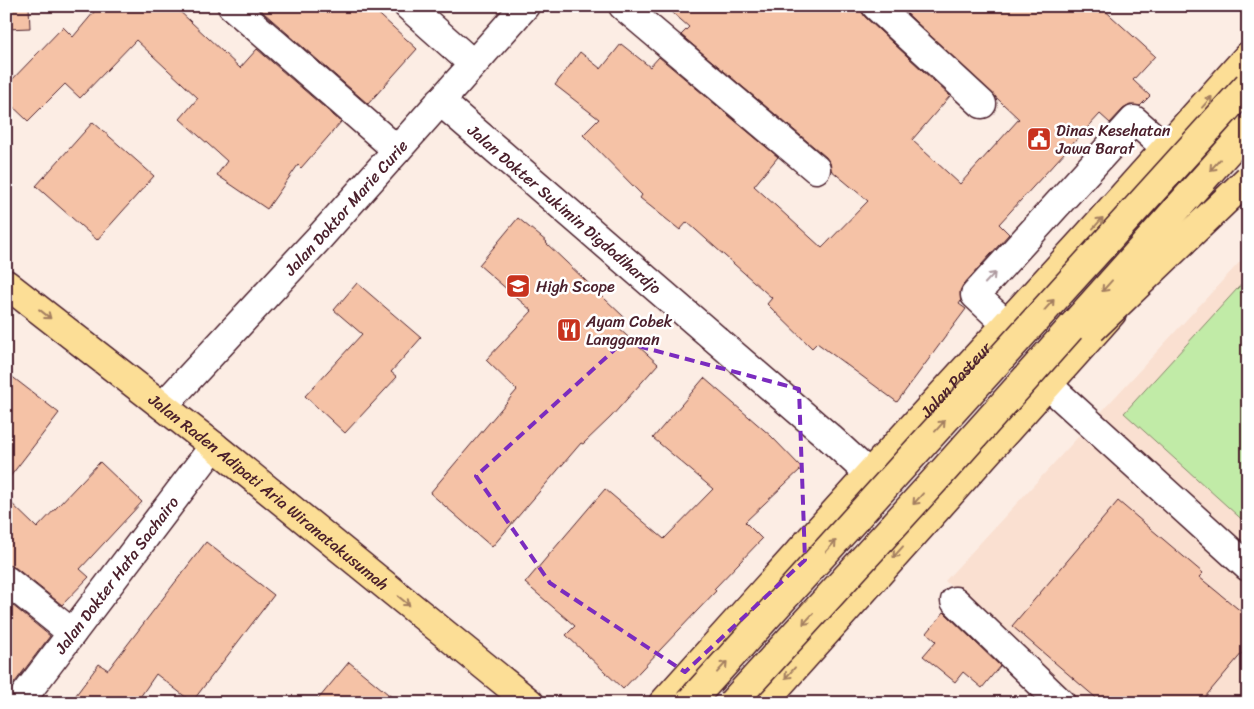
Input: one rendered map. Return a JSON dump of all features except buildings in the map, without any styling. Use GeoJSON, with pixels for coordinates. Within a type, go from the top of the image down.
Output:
{"type":"FeatureCollection","features":[{"type":"Feature","properties":{"kind":"main road","name":"Jalan Pasteur"},"geometry":{"type":"LineString","coordinates":[[663,703],[1248,56]]}},
{"type":"Feature","properties":{"kind":"main road"},"geometry":{"type":"LineString","coordinates":[[689,703],[1248,86]]}},
{"type":"Feature","properties":{"kind":"main road"},"geometry":{"type":"LineString","coordinates":[[732,703],[946,468],[1248,128]]}},
{"type":"Feature","properties":{"kind":"main road"},"geometry":{"type":"LineString","coordinates":[[763,703],[1131,293],[1248,171]]}},
{"type":"Feature","properties":{"kind":"main road"},"geometry":{"type":"LineString","coordinates":[[946,468],[1248,179]]}},
{"type":"Feature","properties":{"kind":"main road","name":"Jalan Raden Adipati Aria Wiranatakusumah"},"geometry":{"type":"LineString","coordinates":[[6,284],[214,446],[530,703]]}},
{"type":"Feature","properties":{"kind":"main road"},"geometry":{"type":"LineString","coordinates":[[1000,331],[1048,385]]}},
{"type":"Feature","properties":{"kind":"street"},"geometry":{"type":"LineString","coordinates":[[232,6],[396,150]]}},
{"type":"Feature","properties":{"kind":"street"},"geometry":{"type":"LineString","coordinates":[[408,6],[473,64]]}},
{"type":"Feature","properties":{"kind":"street","name":"Jalan Doktor Marie Curie"},"geometry":{"type":"LineString","coordinates":[[162,406],[319,238],[524,6]]}},
{"type":"Feature","properties":{"kind":"street"},"geometry":{"type":"LineString","coordinates":[[622,6],[816,169]]}},
{"type":"Feature","properties":{"kind":"street"},"geometry":{"type":"LineString","coordinates":[[876,6],[982,104]]}},
{"type":"Feature","properties":{"kind":"street","name":"Jalan Dokter Sukimin Digdodihardjo"},"geometry":{"type":"LineString","coordinates":[[440,101],[830,438],[869,474]]}},
{"type":"Feature","properties":{"kind":"street"},"geometry":{"type":"LineString","coordinates":[[1000,331],[974,295],[1134,120],[1166,148]]}},
{"type":"Feature","properties":{"kind":"street"},"geometry":{"type":"LineString","coordinates":[[1048,385],[1248,567]]}},
{"type":"Feature","properties":{"kind":"street","name":"Jalan Dokter Hata Sachairo"},"geometry":{"type":"LineString","coordinates":[[19,703],[214,446]]}},
{"type":"Feature","properties":{"kind":"street"},"geometry":{"type":"LineString","coordinates":[[6,580],[72,633]]}},
{"type":"Feature","properties":{"kind":"street"},"geometry":{"type":"LineString","coordinates":[[955,601],[1061,703]]}},
{"type":"Feature","properties":{"kind":"highlighted area"},"geometry":{"type":"Polygon","coordinates":[[[623,342],[799,389],[805,560],[685,672],[550,583],[476,476],[623,342]]]}},
{"type":"Feature","properties":{"kind":"shaded area"},"geometry":{"type":"Polygon","coordinates":[[[1248,253],[1248,703],[1076,703],[945,581],[1248,253]]]}},
{"type":"Feature","properties":{"kind":"green space"},"geometry":{"type":"Polygon","coordinates":[[[1248,277],[1248,525],[1124,413],[1248,277]]]}},
{"type":"Feature","properties":{"kind":"place","name":"Dinas Kesehatan Jawa Barat"},"geometry":{"type":"Point","coordinates":[1039,139]}},
{"type":"Feature","properties":{"kind":"place","name":"High Scope"},"geometry":{"type":"Point","coordinates":[518,286]}},
{"type":"Feature","properties":{"kind":"place","name":"Ayam Cobek Langganan"},"geometry":{"type":"Point","coordinates":[569,330]}}]}
